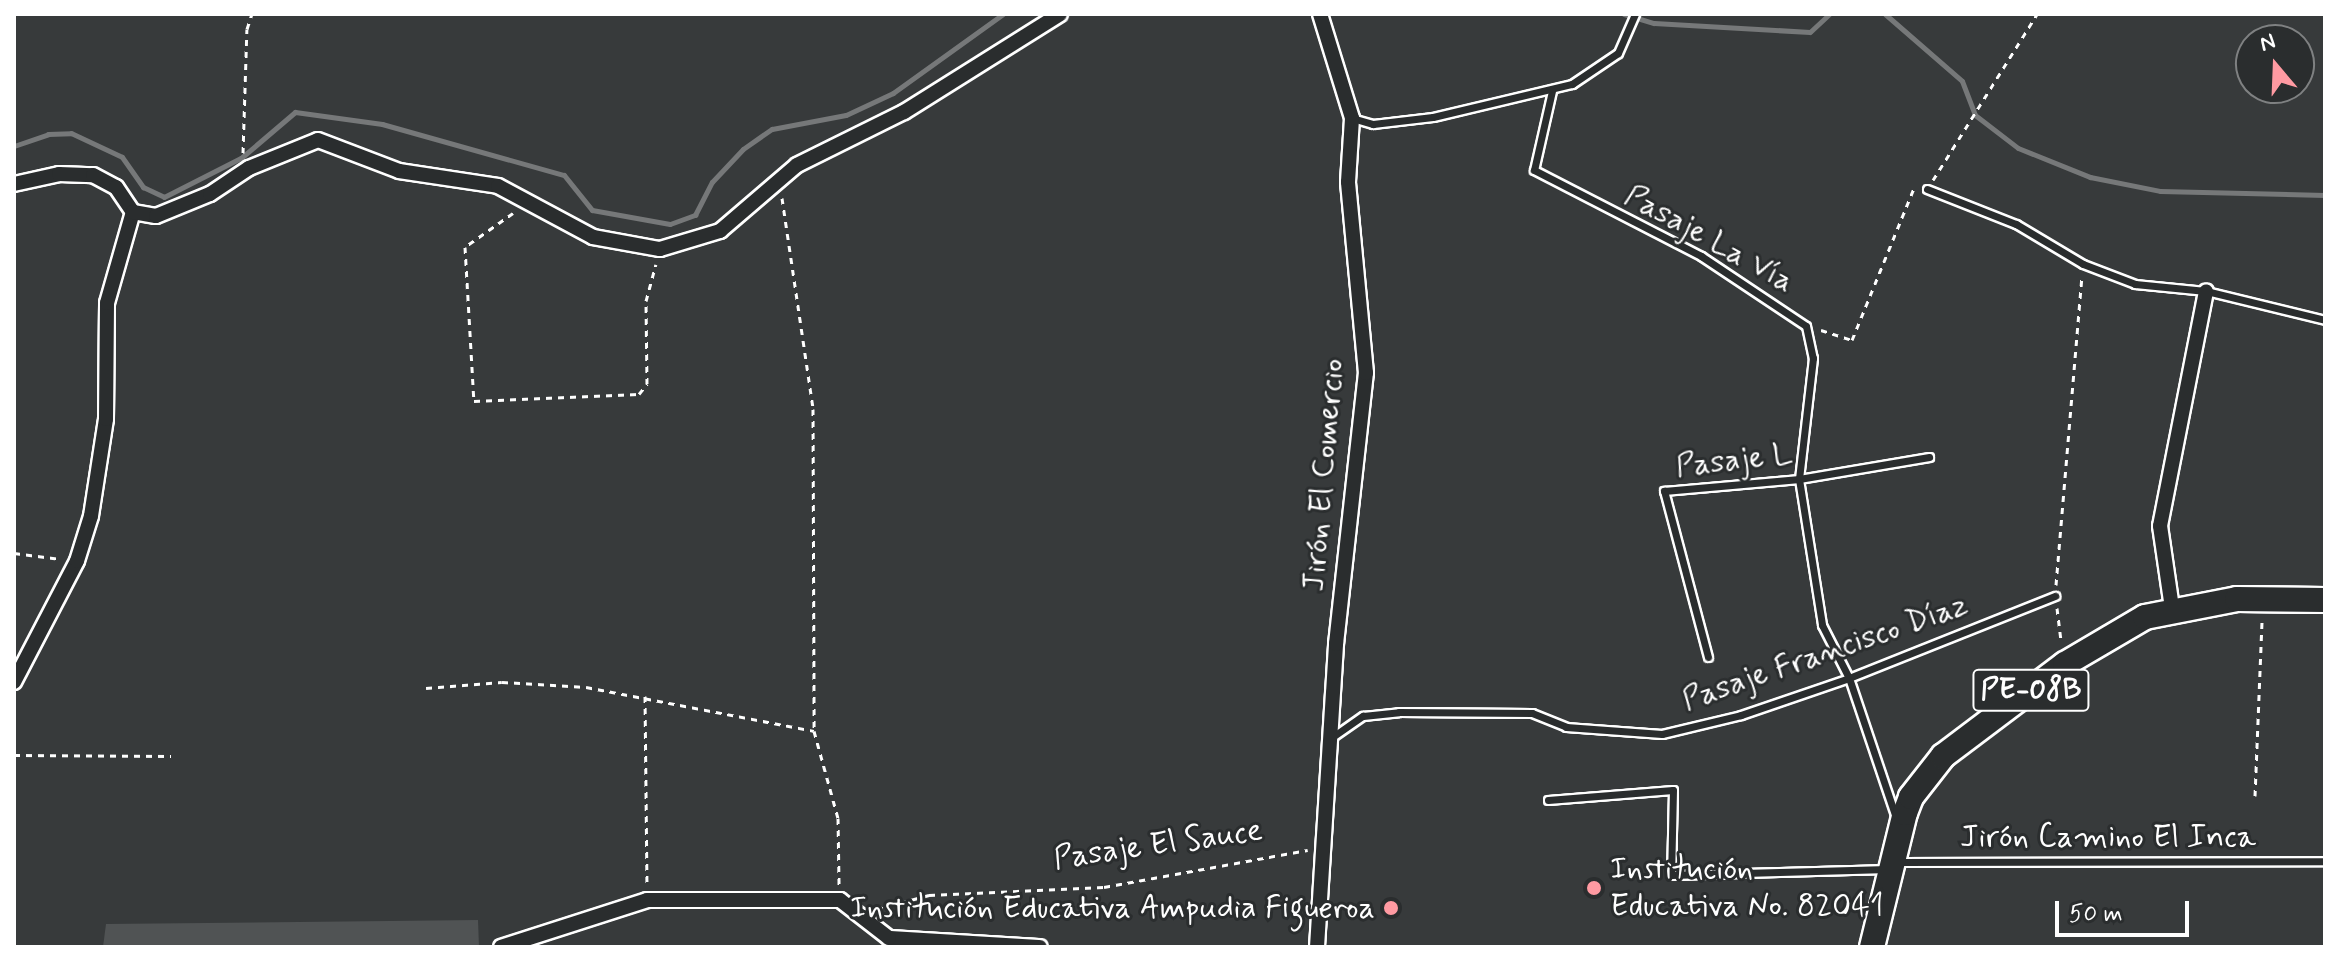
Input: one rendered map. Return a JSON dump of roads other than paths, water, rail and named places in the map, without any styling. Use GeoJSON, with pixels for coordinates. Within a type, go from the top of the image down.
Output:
{"type":"FeatureCollection","features":[{"type":"Feature","properties":{"kind":"main road","name":"PE-08B"},"geometry":{"type":"LineString","coordinates":[[1872,947],[1911,797],[1943,756],[2065,664],[2119,629],[2172,608],[2262,599],[2325,600]]}},
{"type":"Feature","properties":{"kind":"street"},"geometry":{"type":"LineString","coordinates":[[14,184],[59,174],[93,175],[116,187],[133,212],[156,216],[210,194],[249,168],[318,140],[399,171],[498,186],[593,237],[660,249],[720,231],[797,165],[904,112],[1060,14]]}},
{"type":"Feature","properties":{"kind":"street","name":"Jirón El Comercio"},"geometry":{"type":"LineString","coordinates":[[1317,947],[1329,739],[1350,495],[1365,409],[1363,318],[1348,182],[1352,118],[1320,14]]}},
{"type":"Feature","properties":{"kind":"street"},"geometry":{"type":"LineString","coordinates":[[14,682],[77,561],[91,516],[106,419],[107,303],[133,212]]}},
{"type":"Feature","properties":{"kind":"street"},"geometry":{"type":"LineString","coordinates":[[2172,608],[2160,526],[2206,291]]}},
{"type":"Feature","properties":{"kind":"street"},"geometry":{"type":"LineString","coordinates":[[501,947],[647,900],[840,900],[890,942],[1040,947]]}},
{"type":"Feature","properties":{"kind":"lane"},"geometry":{"type":"LineString","coordinates":[[1352,118],[1373,124],[1433,117],[1572,84],[1618,53],[1635,14]]}},
{"type":"Feature","properties":{"kind":"lane","name":"Pasaje La Vía"},"geometry":{"type":"LineString","coordinates":[[1552,91],[1534,170],[1701,256],[1806,326],[1813,358],[1799,479],[1822,625],[1849,678],[1900,832]]}},
{"type":"Feature","properties":{"kind":"lane"},"geometry":{"type":"LineString","coordinates":[[1927,189],[2016,224],[2083,264],[2135,284],[2206,291],[2325,320]]}},
{"type":"Feature","properties":{"kind":"lane","name":"Pasaje L"},"geometry":{"type":"LineString","coordinates":[[1708,657],[1664,491],[1799,479],[1929,457]]}},
{"type":"Feature","properties":{"kind":"lane","name":"Pasaje Francisco Díaz"},"geometry":{"type":"LineString","coordinates":[[1329,739],[1363,716],[1399,712],[1532,713],[1566,727],[1662,734],[1741,715],[1849,678],[2055,596]]}},
{"type":"Feature","properties":{"kind":"lane","name":"Jirón Camino El Inca"},"geometry":{"type":"LineString","coordinates":[[1548,800],[1673,790],[1671,875],[1891,865],[2325,861]]}},
{"type":"Feature","properties":{"kind":"waterway"},"geometry":{"type":"LineString","coordinates":[[14,146],[48,134],[71,133],[122,157],[143,187],[164,197],[241,158],[295,112],[382,124],[564,175],[592,210],[670,224],[695,215],[712,182],[743,149],[772,129],[846,115],[893,93],[1003,14]]}},
{"type":"Feature","properties":{"kind":"waterway"},"geometry":{"type":"LineString","coordinates":[[1624,14],[1654,23],[1810,32],[1829,14]]}},
{"type":"Feature","properties":{"kind":"waterway"},"geometry":{"type":"LineString","coordinates":[[1885,14],[1962,81],[1975,115],[2018,148],[2090,177],[2160,191],[2325,195]]}},
{"type":"Feature","properties":{"kind":"place","name":"Institución Educativa No. 82041"},"geometry":{"type":"Point","coordinates":[1594,888]}},
{"type":"Feature","properties":{"kind":"place","name":"Institución Educativa Ampudia Figueroa"},"geometry":{"type":"Point","coordinates":[1391,908]}}]}
